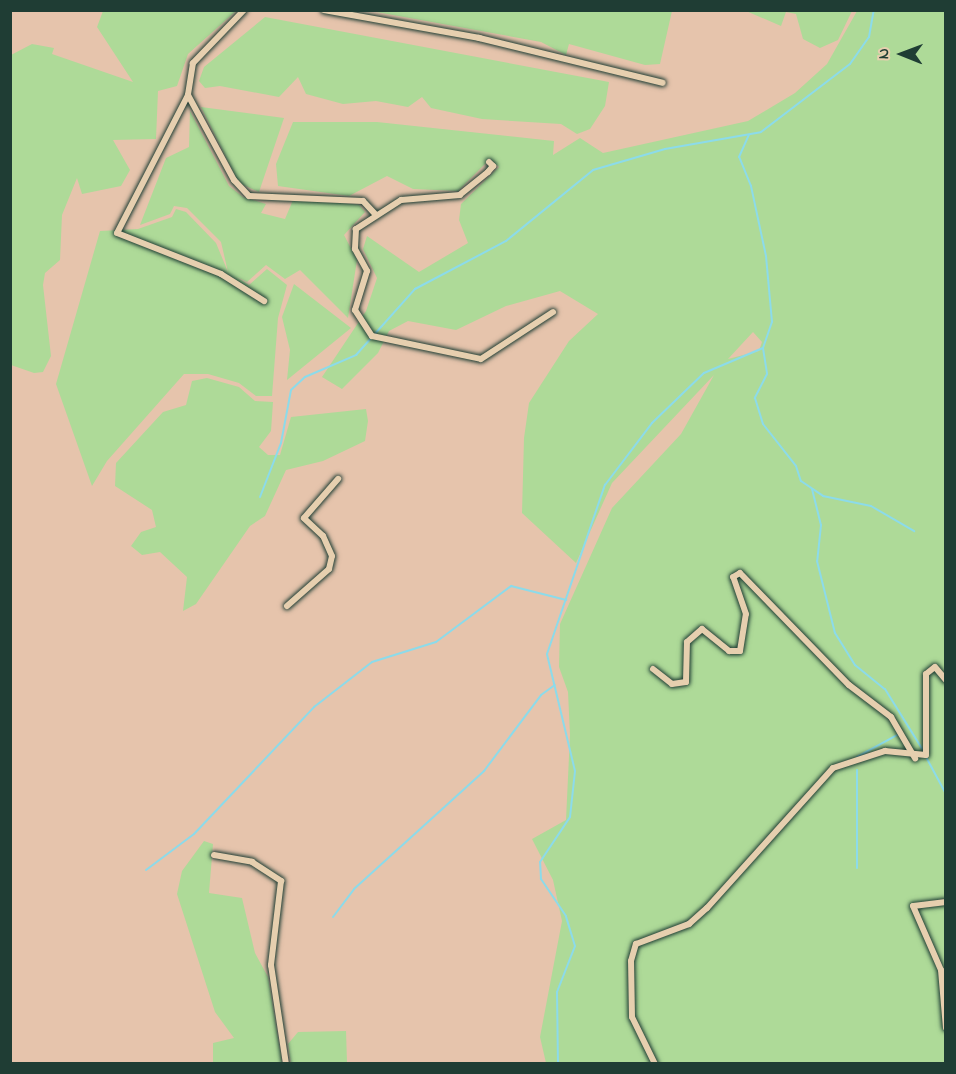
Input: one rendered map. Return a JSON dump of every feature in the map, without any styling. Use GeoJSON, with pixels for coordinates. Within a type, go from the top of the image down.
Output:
{"type":"FeatureCollection","features":[{"type":"Feature","properties":{"kind":"street"},"geometry":{"type":"LineString","coordinates":[[244,10],[193,63],[188,95],[117,232],[221,274],[264,302]]}},
{"type":"Feature","properties":{"kind":"street"},"geometry":{"type":"LineString","coordinates":[[324,10],[479,38],[663,84]]}},
{"type":"Feature","properties":{"kind":"street"},"geometry":{"type":"LineString","coordinates":[[188,95],[234,180],[249,196],[363,201],[376,215]]}},
{"type":"Feature","properties":{"kind":"street"},"geometry":{"type":"LineString","coordinates":[[489,162],[493,166],[488,172],[460,195],[412,197],[376,215],[356,230],[353,240],[367,271],[355,310],[372,336],[481,359],[553,312]]}},
{"type":"Feature","properties":{"kind":"street"},"geometry":{"type":"LineString","coordinates":[[287,606],[329,569],[332,556],[323,536],[304,518],[338,479]]}},
{"type":"Feature","properties":{"kind":"street"},"geometry":{"type":"LineString","coordinates":[[653,669],[672,684],[686,682],[687,642],[702,628],[729,651],[740,651],[746,614],[733,577],[741,573],[849,686],[891,717],[915,758]]}},
{"type":"Feature","properties":{"kind":"street"},"geometry":{"type":"LineString","coordinates":[[655,1064],[632,1017],[631,962],[641,938],[689,924],[707,908],[833,768],[885,751],[915,758],[926,755],[930,747],[927,671],[935,667],[945,680]]}},
{"type":"Feature","properties":{"kind":"street"},"geometry":{"type":"LineString","coordinates":[[214,855],[252,862],[281,881],[271,965],[286,1064]]}},
{"type":"Feature","properties":{"kind":"street"},"geometry":{"type":"LineString","coordinates":[[945,902],[913,906],[941,970],[945,1028]]}},
{"type":"Feature","properties":{"kind":"green space"},"geometry":{"type":"Polygon","coordinates":[[[852,10],[838,40],[820,48],[803,39],[796,14],[786,12],[781,26],[746,11],[852,10]]]}},
{"type":"Feature","properties":{"kind":"green space"},"geometry":{"type":"Polygon","coordinates":[[[103,11],[236,11],[188,54],[177,86],[158,91],[156,139],[113,140],[130,170],[121,186],[82,194],[77,178],[62,215],[60,260],[45,273],[43,285],[51,356],[43,372],[34,373],[11,365],[11,55],[32,44],[54,48],[52,54],[133,82],[97,27],[103,11]]]}},
{"type":"Feature","properties":{"kind":"green space"},"geometry":{"type":"Polygon","coordinates":[[[371,11],[672,11],[660,64],[645,65],[569,44],[566,55],[541,42],[371,11]]]}},
{"type":"Feature","properties":{"kind":"green space"},"geometry":{"type":"Polygon","coordinates":[[[857,11],[945,11],[945,1063],[546,1063],[540,1037],[562,921],[553,880],[532,839],[566,820],[570,735],[568,692],[559,667],[560,624],[612,508],[681,434],[714,375],[612,483],[576,563],[522,513],[524,438],[529,403],[569,341],[598,314],[560,291],[506,306],[456,330],[408,321],[389,331],[378,353],[342,389],[322,377],[366,311],[377,278],[363,249],[367,236],[419,272],[468,243],[459,220],[461,204],[499,167],[490,159],[458,191],[413,189],[387,176],[349,196],[278,186],[276,164],[293,122],[377,122],[554,141],[553,155],[580,138],[603,153],[748,121],[795,93],[827,64],[857,11]],[[753,332],[728,359],[759,351],[762,342],[753,332]]]}},
{"type":"Feature","properties":{"kind":"green space"},"geometry":{"type":"Polygon","coordinates":[[[265,17],[609,82],[605,106],[590,129],[577,134],[561,124],[482,119],[431,108],[422,97],[408,107],[376,101],[343,104],[306,94],[298,77],[279,97],[220,86],[205,88],[199,81],[204,67],[265,17]]]}},
{"type":"Feature","properties":{"kind":"green space"},"geometry":{"type":"Polygon","coordinates":[[[201,107],[284,118],[259,192],[239,183],[201,107]]]}},
{"type":"Feature","properties":{"kind":"green space"},"geometry":{"type":"Polygon","coordinates":[[[190,111],[229,186],[243,197],[266,204],[261,213],[285,219],[293,200],[314,199],[359,205],[365,212],[344,235],[357,260],[348,318],[300,270],[285,279],[266,265],[247,282],[237,277],[249,285],[267,269],[287,285],[278,318],[272,396],[256,396],[239,383],[208,374],[184,374],[107,461],[92,486],[56,384],[100,231],[138,229],[172,217],[176,209],[186,212],[216,243],[228,272],[221,242],[187,208],[174,206],[170,214],[140,225],[166,158],[189,147],[190,111]]]}},
{"type":"Feature","properties":{"kind":"green space"},"geometry":{"type":"Polygon","coordinates":[[[294,284],[351,328],[287,380],[290,350],[282,317],[294,284]]]}},
{"type":"Feature","properties":{"kind":"green space"},"geometry":{"type":"Polygon","coordinates":[[[207,378],[239,387],[255,401],[273,402],[271,431],[259,447],[268,455],[280,455],[291,417],[366,409],[368,421],[365,441],[323,461],[286,470],[265,516],[250,526],[196,604],[183,611],[187,577],[160,552],[142,555],[131,546],[141,532],[156,527],[152,510],[115,486],[116,463],[163,412],[186,405],[192,381],[207,378]]]}},
{"type":"Feature","properties":{"kind":"green space"},"geometry":{"type":"Polygon","coordinates":[[[204,841],[213,844],[209,893],[242,898],[255,953],[268,977],[282,1063],[213,1063],[213,1043],[234,1038],[215,1012],[177,894],[182,871],[204,841]]]}},
{"type":"Feature","properties":{"kind":"green space"},"geometry":{"type":"Polygon","coordinates":[[[346,1031],[347,1063],[291,1063],[288,1044],[298,1032],[346,1031]]]}},
{"type":"Feature","properties":{"kind":"waterway"},"geometry":{"type":"LineString","coordinates":[[260,497],[281,443],[291,390],[305,377],[356,355],[415,289],[506,241],[593,170],[665,149],[761,132],[850,64],[869,37],[874,10]]}},
{"type":"Feature","properties":{"kind":"waterway"},"geometry":{"type":"LineString","coordinates":[[558,1064],[557,992],[575,946],[566,916],[541,879],[540,862],[570,817],[575,771],[547,654],[605,485],[652,423],[704,373],[763,348],[772,322],[766,256],[751,186],[739,157],[749,135]]}},
{"type":"Feature","properties":{"kind":"waterway"},"geometry":{"type":"LineString","coordinates":[[763,348],[767,374],[755,398],[763,424],[796,466],[801,481],[823,496],[871,506],[914,531]]}},
{"type":"Feature","properties":{"kind":"waterway"},"geometry":{"type":"LineString","coordinates":[[812,489],[821,525],[817,561],[835,633],[855,665],[885,689],[924,752]]}},
{"type":"Feature","properties":{"kind":"waterway"},"geometry":{"type":"LineString","coordinates":[[146,870],[194,834],[314,707],[372,662],[436,642],[511,586],[566,600]]}},
{"type":"Feature","properties":{"kind":"waterway"},"geometry":{"type":"LineString","coordinates":[[333,917],[354,889],[484,771],[541,695],[555,685]]}},
{"type":"Feature","properties":{"kind":"waterway"},"geometry":{"type":"LineString","coordinates":[[857,757],[897,735]]}},
{"type":"Feature","properties":{"kind":"waterway"},"geometry":{"type":"LineString","coordinates":[[926,757],[946,794]]}},
{"type":"Feature","properties":{"kind":"waterway"},"geometry":{"type":"LineString","coordinates":[[857,770],[857,868]]}}]}
